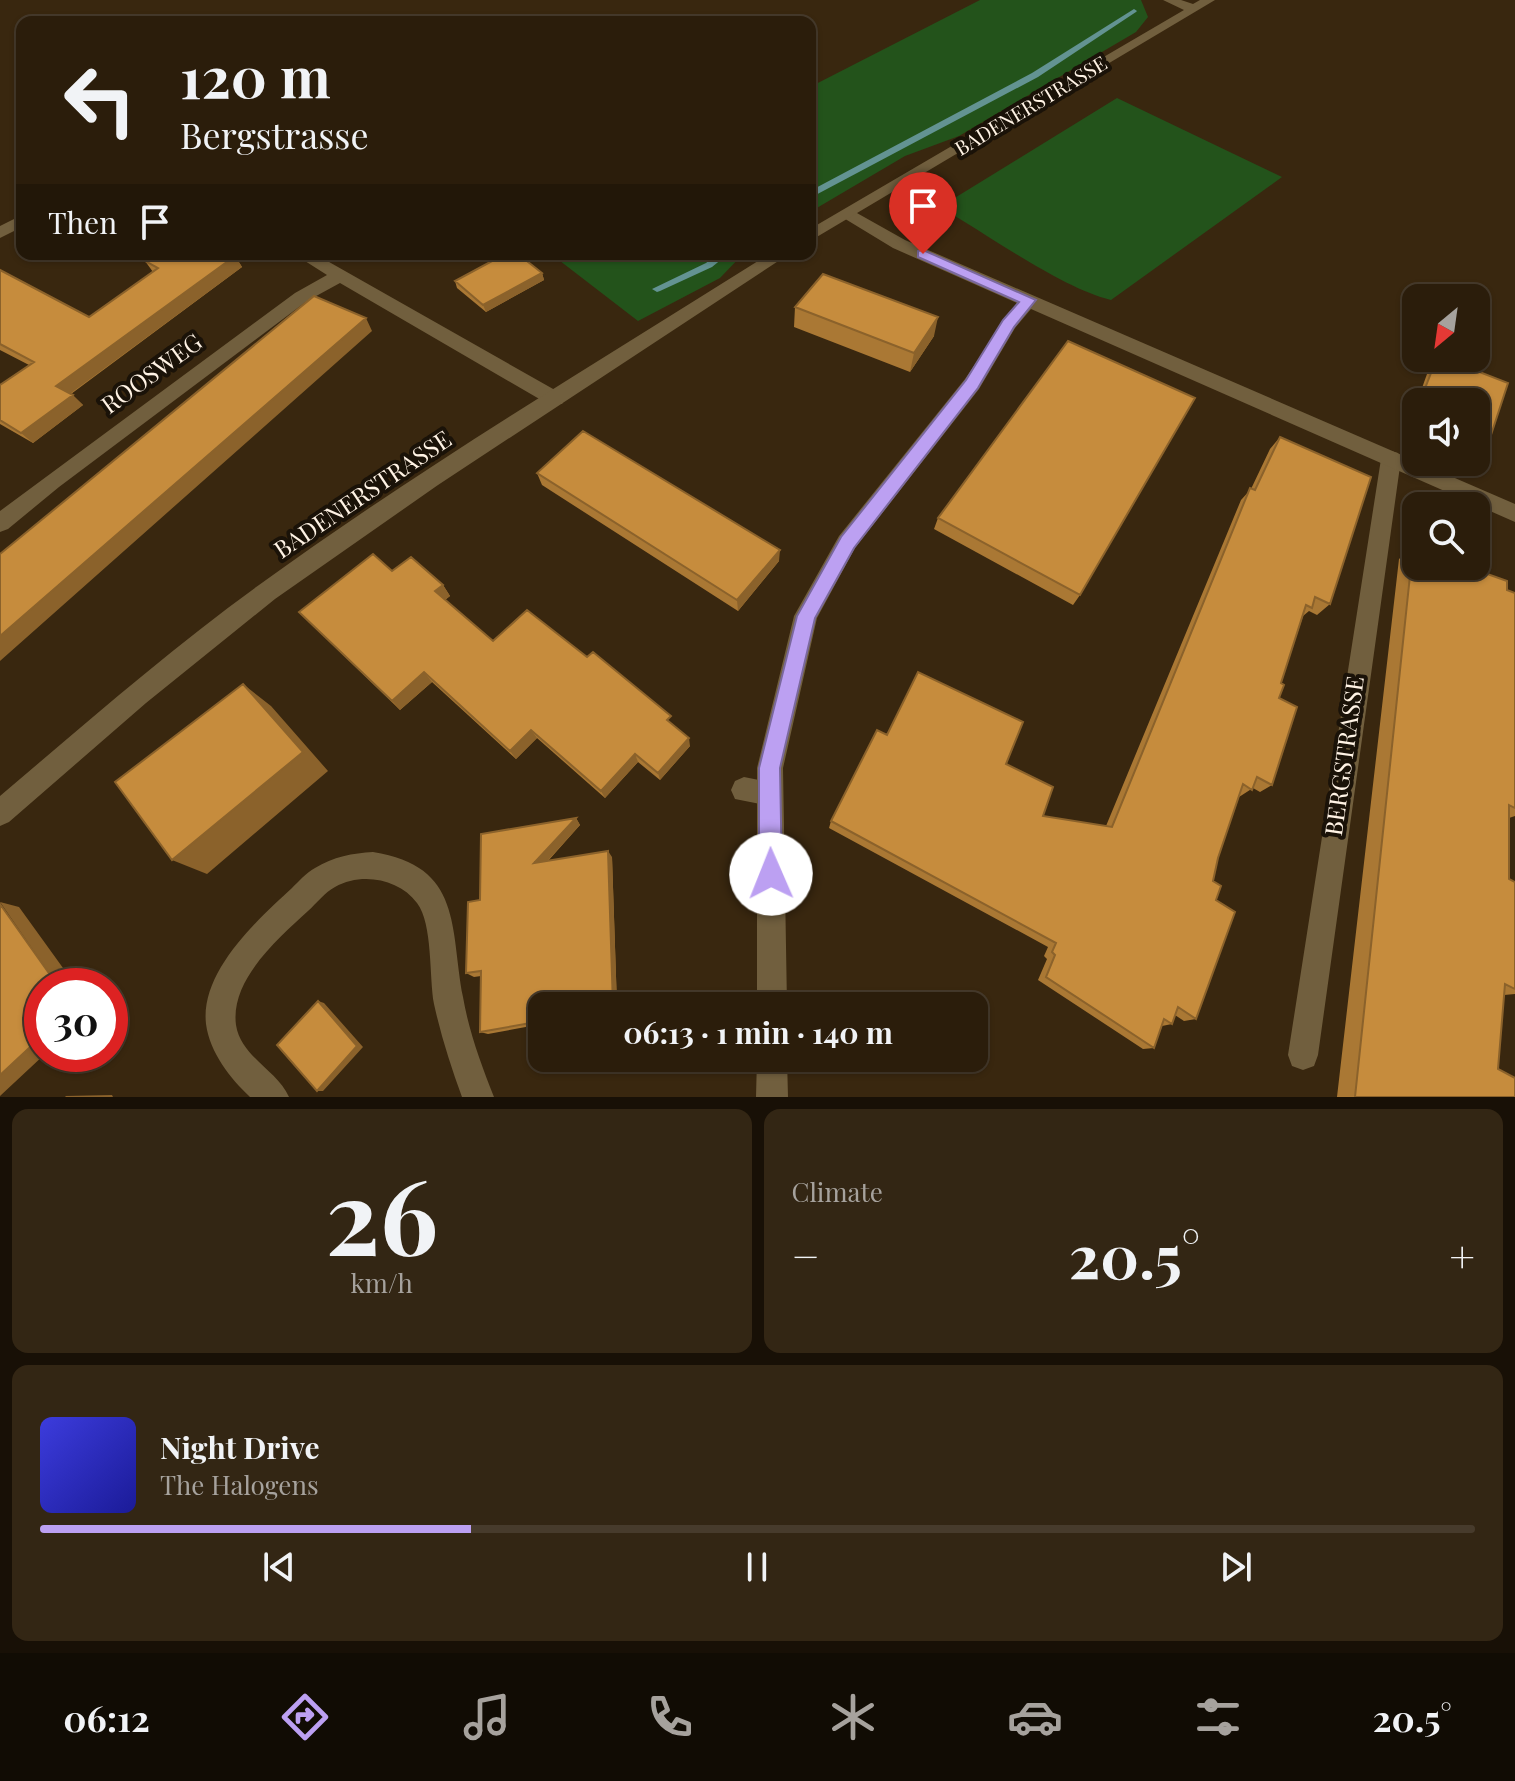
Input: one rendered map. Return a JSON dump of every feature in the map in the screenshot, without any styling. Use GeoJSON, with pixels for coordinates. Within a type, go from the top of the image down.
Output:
{"type":"FeatureCollection","features":[{"type":"Feature","properties":{"kind":"street"},"geometry":{"type":"LineString","coordinates":[[1169,0],[1194,9]]}},
{"type":"Feature","properties":{"kind":"street","name":"BADENERSTRASSE"},"geometry":{"type":"LineString","coordinates":[[816,232],[1209,0]]}},
{"type":"Feature","properties":{"kind":"street"},"geometry":{"type":"LineString","coordinates":[[848,213],[899,244],[1515,513]]}},
{"type":"Feature","properties":{"kind":"street"},"geometry":{"type":"LineString","coordinates":[[313,260],[555,399]]}},
{"type":"Feature","properties":{"kind":"street","name":"BADENERSTRASSE"},"geometry":{"type":"LineString","coordinates":[[0,813],[137,695],[267,592],[387,508],[772,260]]}},
{"type":"Feature","properties":{"kind":"street","name":"ROOSWEG"},"geometry":{"type":"LineString","coordinates":[[0,523],[301,297],[341,275]]}},
{"type":"Feature","properties":{"kind":"street"},"geometry":{"type":"LineString","coordinates":[[771,992],[757,791],[770,768],[806,616],[847,542],[972,384],[1009,324],[1029,300]]}},
{"type":"Feature","properties":{"kind":"street","name":"BERGSTRASSE"},"geometry":{"type":"LineString","coordinates":[[1303,1055],[1385,482],[1391,459]]}},
{"type":"Feature","properties":{"kind":"street"},"geometry":{"type":"LineString","coordinates":[[273,1097],[254,1081],[226,1046],[221,1012],[234,976],[264,932],[325,876],[361,864],[393,867],[415,882],[436,909],[447,997],[478,1097]]}},
{"type":"Feature","properties":{"kind":"street"},"geometry":{"type":"LineString","coordinates":[[772,1072],[772,1097]]}},
{"type":"Feature","properties":{"kind":"green space"},"geometry":{"type":"Polygon","coordinates":[[[980,0],[1141,0],[1148,17],[1136,32],[959,136],[905,156],[816,208],[816,84],[980,0]]]}},
{"type":"Feature","properties":{"kind":"green space"},"geometry":{"type":"Polygon","coordinates":[[[1117,98],[1282,177],[1111,300],[1091,294],[1047,272],[940,207],[1117,98]]]}},
{"type":"Feature","properties":{"kind":"green space"},"geometry":{"type":"Polygon","coordinates":[[[559,260],[737,260],[720,278],[638,321],[559,260]]]}},
{"type":"Feature","properties":{"kind":"building"},"geometry":{"type":"Polygon","coordinates":[[[229,260],[56,386],[73,395],[21,433],[0,420],[0,385],[34,362],[0,344],[0,270],[89,317],[158,268],[145,261],[229,260]]]}},
{"type":"Feature","properties":{"kind":"building"},"geometry":{"type":"Polygon","coordinates":[[[494,260],[526,260],[542,273],[483,305],[455,281],[494,260]]]}},
{"type":"Feature","properties":{"kind":"building"},"geometry":{"type":"Polygon","coordinates":[[[823,274],[938,317],[914,353],[795,307],[823,274]]]}},
{"type":"Feature","properties":{"kind":"building"},"geometry":{"type":"Polygon","coordinates":[[[314,296],[366,318],[0,636],[0,554],[314,296]]]}},
{"type":"Feature","properties":{"kind":"building"},"geometry":{"type":"Polygon","coordinates":[[[1068,341],[1195,398],[1080,595],[938,518],[1068,341]]]}},
{"type":"Feature","properties":{"kind":"building"},"geometry":{"type":"Polygon","coordinates":[[[1431,372],[1480,372],[1508,383],[1490,438],[1490,388],[1425,388],[1431,372]]]}},
{"type":"Feature","properties":{"kind":"building"},"geometry":{"type":"Polygon","coordinates":[[[583,431],[780,550],[737,600],[537,473],[583,431]]]}},
{"type":"Feature","properties":{"kind":"building"},"geometry":{"type":"Polygon","coordinates":[[[1280,437],[1371,477],[1330,604],[1315,597],[1312,608],[1306,605],[1279,698],[1297,707],[1272,785],[1257,777],[1252,790],[1243,784],[1218,858],[1213,881],[1221,886],[1216,900],[1235,912],[1196,1019],[1178,1007],[1172,1024],[1164,1019],[1154,1048],[1046,977],[1055,955],[1052,952],[1056,943],[831,821],[877,730],[887,735],[918,672],[1023,722],[1006,764],[1053,787],[1043,816],[1112,827],[1250,488],[1255,490],[1280,437]]]}},
{"type":"Feature","properties":{"kind":"building"},"geometry":{"type":"Polygon","coordinates":[[[373,554],[392,571],[411,557],[443,585],[435,591],[493,641],[527,610],[587,657],[593,652],[671,716],[667,720],[689,738],[658,773],[635,754],[601,791],[531,730],[510,751],[424,672],[392,701],[299,612],[373,554]]]}},
{"type":"Feature","properties":{"kind":"building"},"geometry":{"type":"Polygon","coordinates":[[[1490,575],[1507,581],[1507,590],[1515,593],[1515,808],[1509,805],[1509,879],[1515,882],[1515,989],[1505,984],[1498,1069],[1515,1078],[1515,1097],[1355,1097],[1410,580],[1490,580],[1490,575]]]}},
{"type":"Feature","properties":{"kind":"building"},"geometry":{"type":"Polygon","coordinates":[[[243,684],[303,752],[172,860],[115,782],[243,684]]]}},
{"type":"Feature","properties":{"kind":"building"},"geometry":{"type":"Polygon","coordinates":[[[576,818],[534,863],[608,851],[613,992],[528,992],[528,1023],[480,1032],[481,971],[466,973],[468,902],[480,900],[481,834],[576,818]]]}},
{"type":"Feature","properties":{"kind":"building"},"geometry":{"type":"Polygon","coordinates":[[[0,904],[45,968],[24,968],[24,1053],[0,1075],[0,904]]]}},
{"type":"Feature","properties":{"kind":"building"},"geometry":{"type":"Polygon","coordinates":[[[318,1001],[357,1046],[317,1091],[277,1045],[318,1001]]]}},
{"type":"Feature","properties":{"kind":"waterway"},"geometry":{"type":"LineString","coordinates":[[816,192],[1035,75],[1134,11]]}},
{"type":"Feature","properties":{"kind":"waterway"},"geometry":{"type":"LineString","coordinates":[[657,289],[715,260]]}},
{"type":"Feature","properties":{"kind":"route"},"geometry":{"type":"LineString","coordinates":[[771,874],[770,768],[806,616],[847,542],[972,384],[1009,324],[1029,300],[923,254]]}}]}
